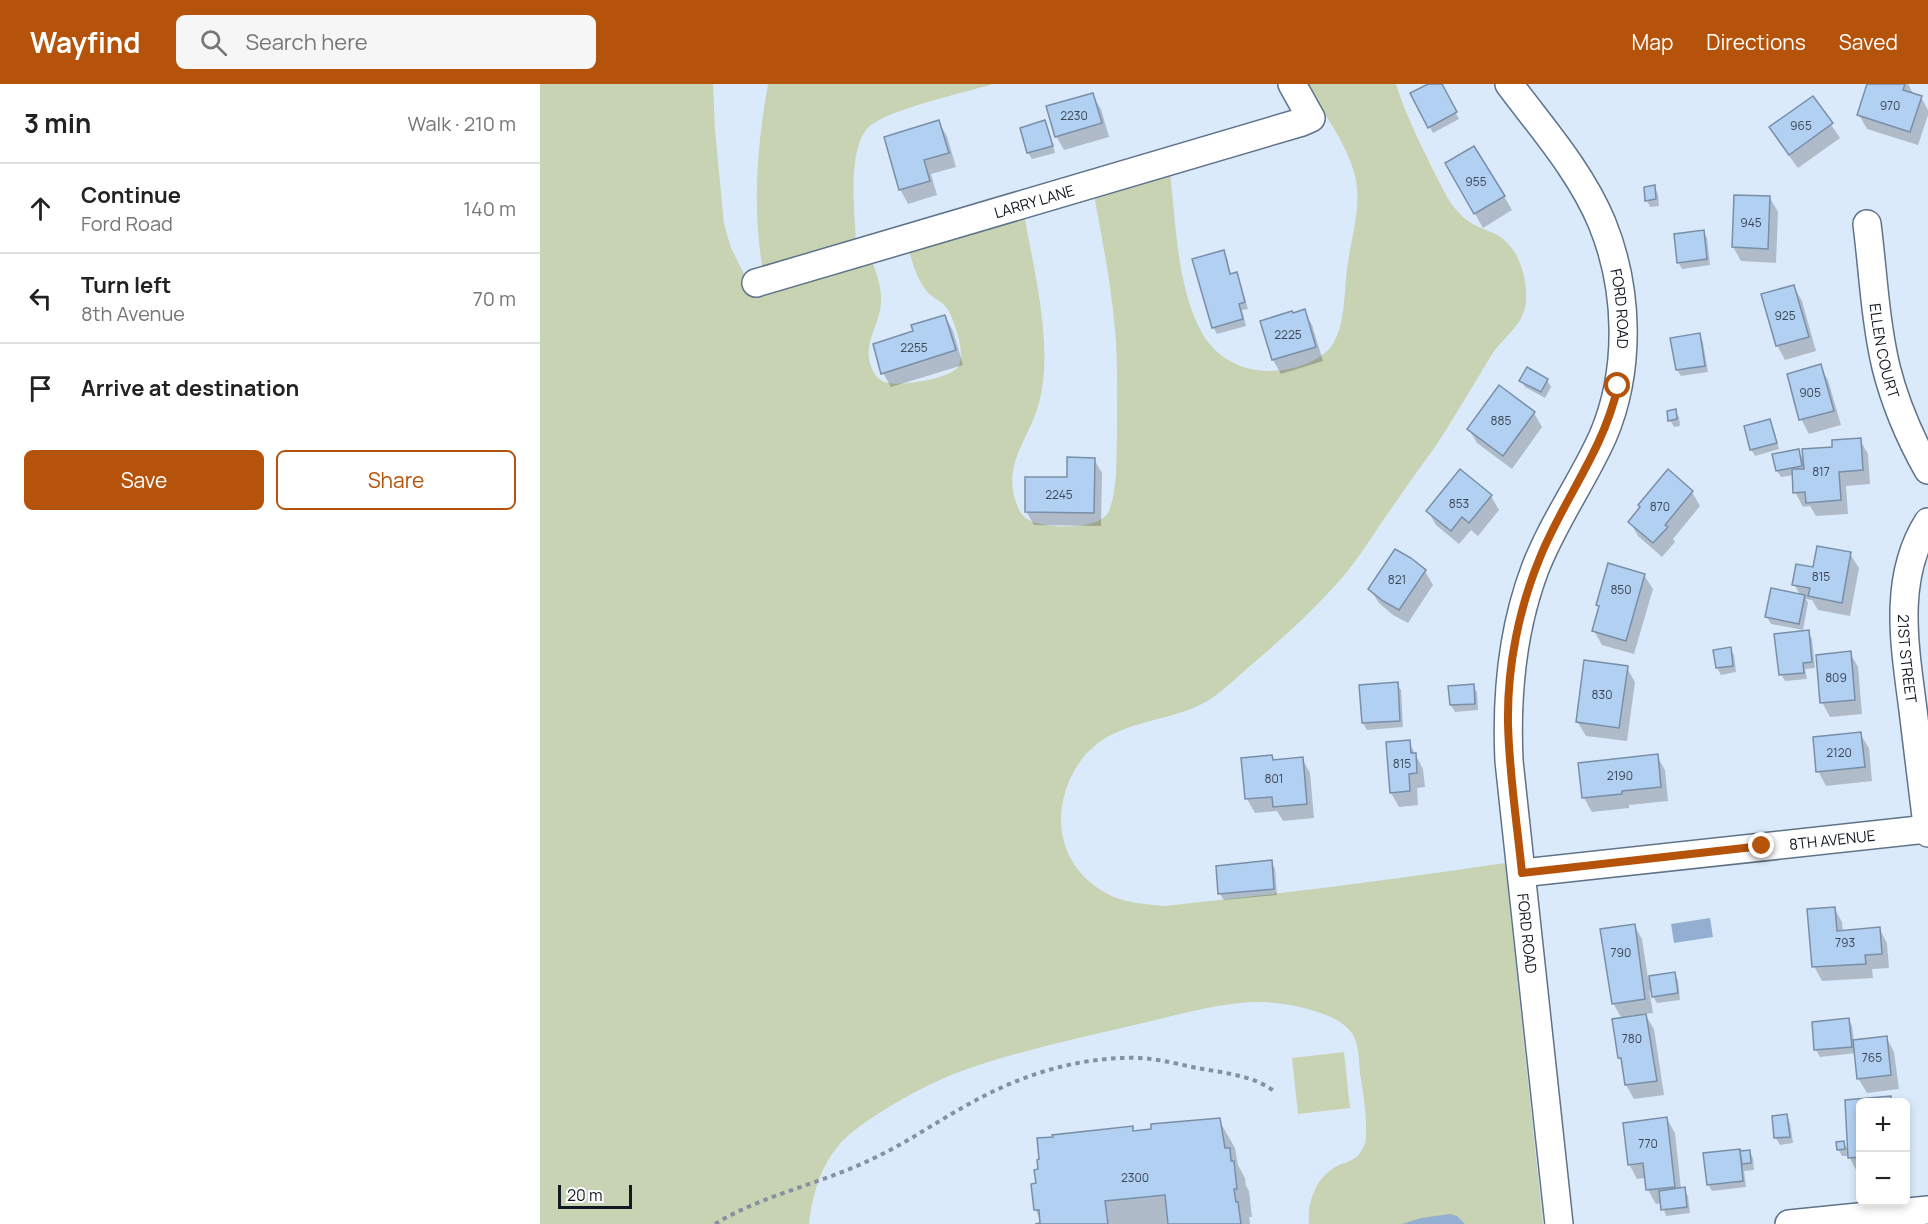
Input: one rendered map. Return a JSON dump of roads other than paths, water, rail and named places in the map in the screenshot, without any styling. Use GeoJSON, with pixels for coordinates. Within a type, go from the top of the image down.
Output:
{"type":"FeatureCollection","features":[{"type":"Feature","properties":{"kind":"street","name":"LARRY LANE"},"geometry":{"type":"LineString","coordinates":[[756,283],[1247,140],[1311,118],[1292,84]]}},
{"type":"Feature","properties":{"kind":"street","name":"FORD ROAD"},"geometry":{"type":"LineString","coordinates":[[1509,84],[1576,174],[1596,210],[1615,264],[1621,294],[1623,329],[1618,386],[1609,418],[1530,582],[1517,634],[1511,671],[1508,722],[1509,761],[1559,1224]]}},
{"type":"Feature","properties":{"kind":"street","name":"ELLEN COURT"},"geometry":{"type":"LineString","coordinates":[[1867,224],[1886,366],[1903,419],[1928,470]]}},
{"type":"Feature","properties":{"kind":"street","name":"21ST STREET"},"geometry":{"type":"LineString","coordinates":[[1928,522],[1912,557],[1906,579],[1904,604],[1905,646],[1928,833]]}},
{"type":"Feature","properties":{"kind":"street","name":"8TH AVENUE"},"geometry":{"type":"LineString","coordinates":[[1522,873],[1928,829]]}},
{"type":"Feature","properties":{"kind":"street"},"geometry":{"type":"LineString","coordinates":[[1789,1224],[1928,1210]]}},
{"type":"Feature","properties":{"kind":"water"},"geometry":{"type":"Polygon","coordinates":[[[1710,918],[1713,937],[1674,943],[1671,924],[1710,918]]]}},
{"type":"Feature","properties":{"kind":"water"},"geometry":{"type":"Polygon","coordinates":[[[1450,1214],[1457,1216],[1465,1224],[1402,1224],[1421,1218],[1450,1214]]]}}]}
